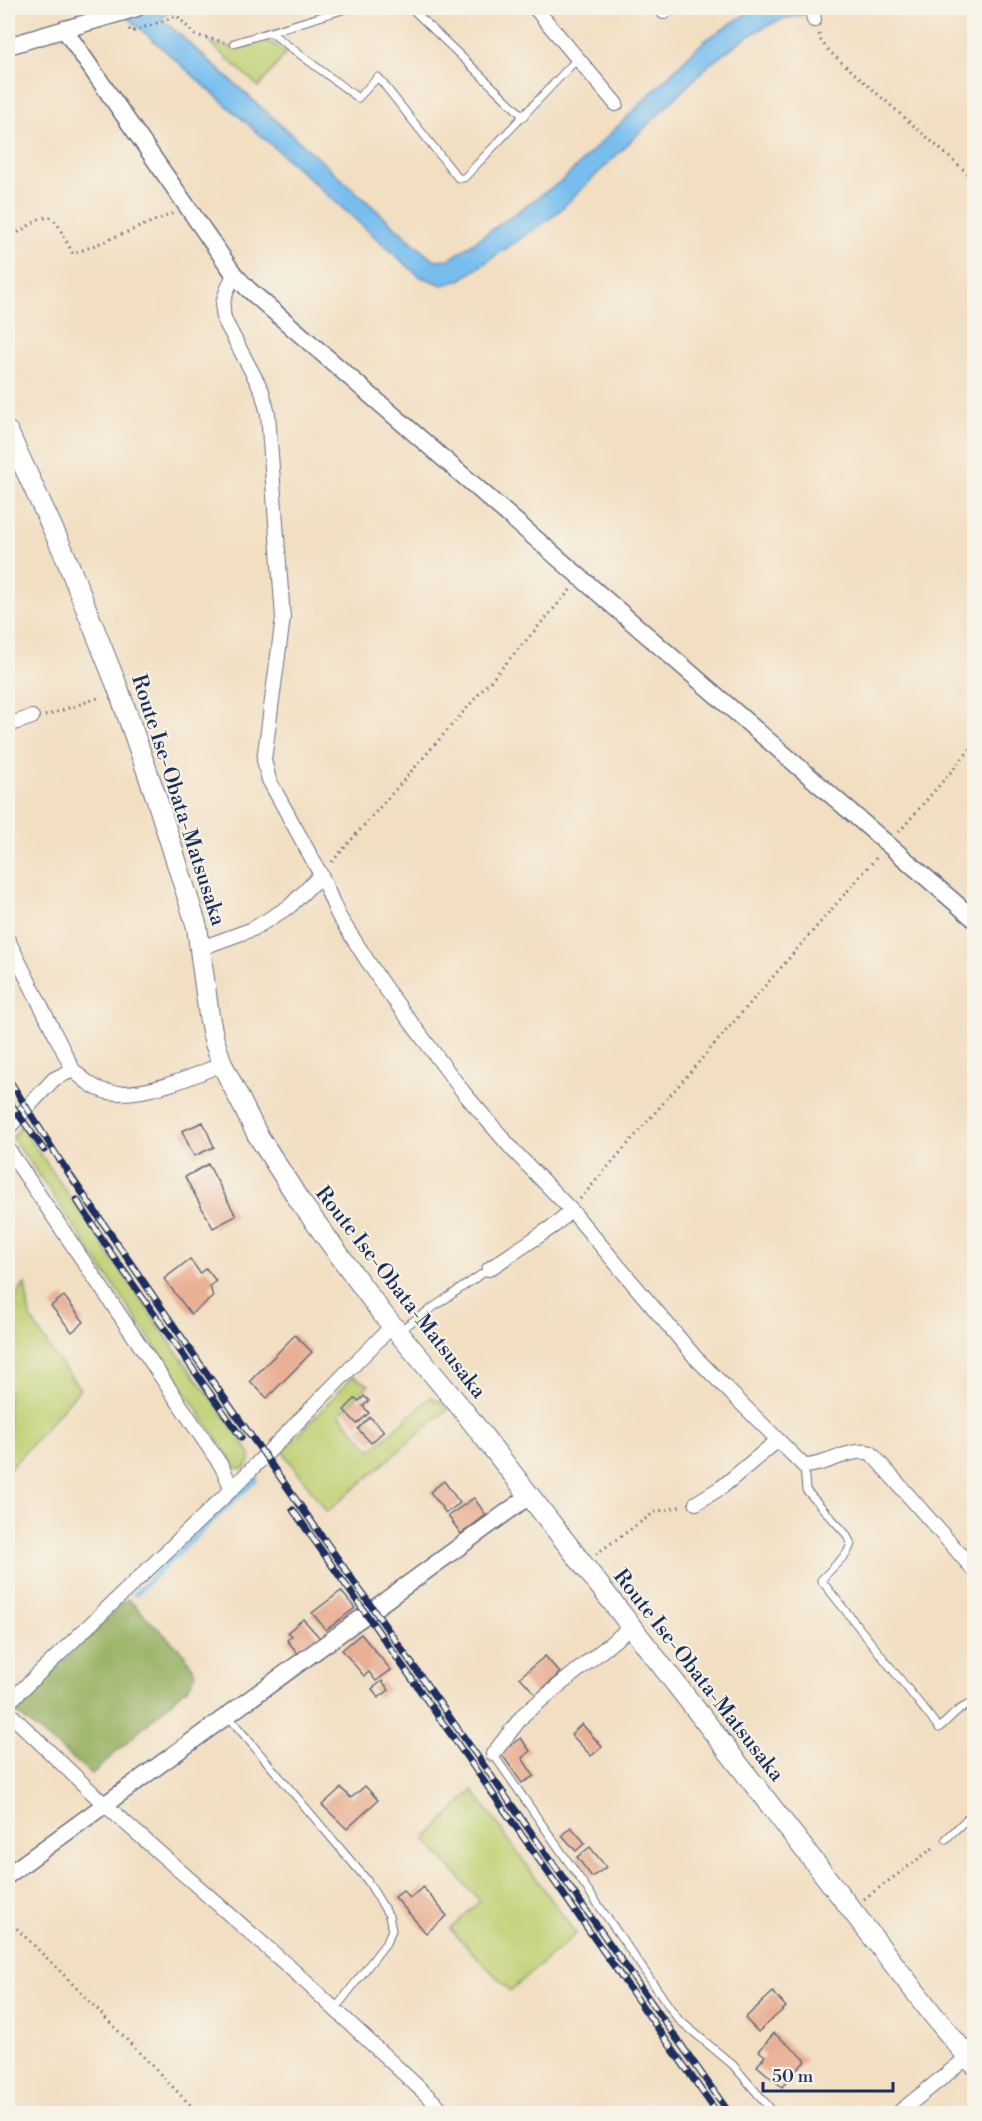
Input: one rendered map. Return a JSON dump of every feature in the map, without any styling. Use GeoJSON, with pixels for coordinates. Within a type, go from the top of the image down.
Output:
{"type":"FeatureCollection","features":[{"type":"Feature","properties":{"kind":"main road","name":"Route Ise-Obata-Matsusaka"},"geometry":{"type":"LineString","coordinates":[[8,432],[64,553],[118,691],[191,905],[201,948],[214,1040],[222,1064],[257,1134],[299,1200],[395,1329],[457,1402],[971,2061]]}},
{"type":"Feature","properties":{"kind":"street"},"geometry":{"type":"LineString","coordinates":[[8,46],[137,8]]}},
{"type":"Feature","properties":{"kind":"street"},"geometry":{"type":"LineString","coordinates":[[535,8],[616,104]]}},
{"type":"Feature","properties":{"kind":"street"},"geometry":{"type":"LineString","coordinates":[[660,8],[664,12],[669,8]]}},
{"type":"Feature","properties":{"kind":"street"},"geometry":{"type":"LineString","coordinates":[[64,29],[234,274],[249,290],[975,919]]}},
{"type":"Feature","properties":{"kind":"street"},"geometry":{"type":"LineString","coordinates":[[234,274],[223,299],[221,310],[262,391],[268,414],[283,618],[264,760],[268,780],[321,875],[338,915],[383,985],[465,1093],[512,1149],[571,1210],[695,1357],[804,1466],[815,1466],[860,1450],[871,1453],[975,1570]]}},
{"type":"Feature","properties":{"kind":"street"},"geometry":{"type":"LineString","coordinates":[[8,725],[32,717]]}},
{"type":"Feature","properties":{"kind":"street"},"geometry":{"type":"LineString","coordinates":[[201,948],[253,929],[290,906],[321,875]]}},
{"type":"Feature","properties":{"kind":"street"},"geometry":{"type":"LineString","coordinates":[[8,940],[73,1070],[87,1082],[108,1092],[152,1089],[185,1080],[222,1064]]}},
{"type":"Feature","properties":{"kind":"street"},"geometry":{"type":"LineString","coordinates":[[8,1128],[54,1079],[73,1070]]}},
{"type":"Feature","properties":{"kind":"street"},"geometry":{"type":"LineString","coordinates":[[8,1149],[222,1467],[231,1489]]}},
{"type":"Feature","properties":{"kind":"street"},"geometry":{"type":"LineString","coordinates":[[489,1269],[555,1225],[571,1210]]}},
{"type":"Feature","properties":{"kind":"street"},"geometry":{"type":"LineString","coordinates":[[8,1703],[395,1329]]}},
{"type":"Feature","properties":{"kind":"street"},"geometry":{"type":"LineString","coordinates":[[696,1503],[722,1487],[778,1440]]}},
{"type":"Feature","properties":{"kind":"street"},"geometry":{"type":"LineString","coordinates":[[8,1875],[529,1496]]}},
{"type":"Feature","properties":{"kind":"street"},"geometry":{"type":"LineString","coordinates":[[494,1754],[524,1714],[631,1627]]}},
{"type":"Feature","properties":{"kind":"street"},"geometry":{"type":"LineString","coordinates":[[8,1712],[104,1804],[335,2010],[447,2114]]}},
{"type":"Feature","properties":{"kind":"street"},"geometry":{"type":"LineString","coordinates":[[897,2114],[971,2061]]}},
{"type":"Feature","properties":{"kind":"lane"},"geometry":{"type":"LineString","coordinates":[[234,43],[349,8]]}},
{"type":"Feature","properties":{"kind":"lane"},"geometry":{"type":"LineString","coordinates":[[411,8],[524,117]]}},
{"type":"Feature","properties":{"kind":"lane"},"geometry":{"type":"LineString","coordinates":[[270,32],[358,98],[378,77],[458,178],[464,178],[578,58]]}},
{"type":"Feature","properties":{"kind":"lane"},"geometry":{"type":"LineString","coordinates":[[395,1329],[489,1269]]}},
{"type":"Feature","properties":{"kind":"lane"},"geometry":{"type":"LineString","coordinates":[[804,1466],[806,1490],[846,1534],[851,1544],[848,1553],[821,1580],[939,1728],[957,1711],[975,1701]]}},
{"type":"Feature","properties":{"kind":"lane"},"geometry":{"type":"LineString","coordinates":[[228,1716],[367,1880],[389,1916],[392,1930],[386,1943],[335,2010]]}},
{"type":"Feature","properties":{"kind":"lane"},"geometry":{"type":"LineString","coordinates":[[494,1754],[678,2019],[733,2065],[776,2114]]}},
{"type":"Feature","properties":{"kind":"lane"},"geometry":{"type":"LineString","coordinates":[[946,1839],[975,1812]]}},
{"type":"Feature","properties":{"kind":"path"},"geometry":{"type":"LineString","coordinates":[[170,8],[175,17],[195,35],[234,43]]}},
{"type":"Feature","properties":{"kind":"path"},"geometry":{"type":"LineString","coordinates":[[813,14],[821,41],[829,51],[975,179]]}},
{"type":"Feature","properties":{"kind":"path"},"geometry":{"type":"LineString","coordinates":[[136,30],[175,17]]}},
{"type":"Feature","properties":{"kind":"path"},"geometry":{"type":"LineString","coordinates":[[8,239],[39,219],[50,217],[57,222],[74,254],[175,213]]}},
{"type":"Feature","properties":{"kind":"path"},"geometry":{"type":"LineString","coordinates":[[321,875],[581,578]]}},
{"type":"Feature","properties":{"kind":"path"},"geometry":{"type":"LineString","coordinates":[[32,717],[39,718],[118,691]]}},
{"type":"Feature","properties":{"kind":"path"},"geometry":{"type":"LineString","coordinates":[[571,1210],[975,745]]}},
{"type":"Feature","properties":{"kind":"path"},"geometry":{"type":"LineString","coordinates":[[582,1563],[655,1512],[696,1503]]}},
{"type":"Feature","properties":{"kind":"path"},"geometry":{"type":"LineString","coordinates":[[851,1909],[946,1839]]}},
{"type":"Feature","properties":{"kind":"path"},"geometry":{"type":"LineString","coordinates":[[8,1920],[199,2114]]}},
{"type":"Feature","properties":{"kind":"green space"},"geometry":{"type":"Polygon","coordinates":[[[261,41],[272,43],[286,53],[259,87],[210,43],[238,49],[261,41]]]}},
{"type":"Feature","properties":{"kind":"green space"},"geometry":{"type":"Polygon","coordinates":[[[21,1126],[176,1351],[241,1439],[250,1455],[250,1461],[245,1468],[236,1467],[12,1138],[21,1126]]]}},
{"type":"Feature","properties":{"kind":"green space"},"geometry":{"type":"Polygon","coordinates":[[[25,1284],[30,1317],[52,1352],[80,1389],[8,1471],[8,1307],[25,1284]]]}},
{"type":"Feature","properties":{"kind":"green space"},"geometry":{"type":"Polygon","coordinates":[[[353,1376],[369,1385],[339,1414],[371,1450],[431,1397],[449,1408],[327,1512],[283,1452],[353,1376]]]}},
{"type":"Feature","properties":{"kind":"green space"},"geometry":{"type":"Polygon","coordinates":[[[128,1599],[185,1655],[196,1674],[190,1685],[92,1774],[13,1710],[128,1599]]]}},
{"type":"Feature","properties":{"kind":"green space"},"geometry":{"type":"Polygon","coordinates":[[[473,1790],[576,1934],[510,1991],[450,1929],[480,1901],[425,1839],[473,1790]]]}},
{"type":"Feature","properties":{"kind":"water"},"geometry":{"type":"Polygon","coordinates":[[[117,8],[149,8],[154,12],[164,10],[167,15],[161,18],[428,256],[436,260],[450,259],[564,179],[704,41],[755,8],[838,8],[785,19],[761,29],[738,43],[710,64],[555,215],[460,280],[443,285],[419,276],[117,8]]]}},
{"type":"Feature","properties":{"kind":"building"},"geometry":{"type":"Polygon","coordinates":[[[203,1122],[214,1147],[194,1156],[182,1131],[203,1122]]]}},
{"type":"Feature","properties":{"kind":"building"},"geometry":{"type":"Polygon","coordinates":[[[208,1164],[236,1216],[213,1228],[185,1177],[208,1164]]]}},
{"type":"Feature","properties":{"kind":"building"},"geometry":{"type":"Polygon","coordinates":[[[190,1259],[200,1273],[206,1268],[216,1281],[210,1286],[213,1297],[191,1314],[164,1279],[190,1259]]]}},
{"type":"Feature","properties":{"kind":"building"},"geometry":{"type":"Polygon","coordinates":[[[64,1296],[84,1322],[72,1332],[51,1306],[64,1296]]]}},
{"type":"Feature","properties":{"kind":"building"},"geometry":{"type":"Polygon","coordinates":[[[295,1335],[312,1352],[267,1398],[250,1381],[295,1335]]]}},
{"type":"Feature","properties":{"kind":"building"},"geometry":{"type":"Polygon","coordinates":[[[364,1396],[369,1401],[363,1406],[369,1413],[357,1424],[344,1410],[355,1399],[359,1401],[364,1396]]]}},
{"type":"Feature","properties":{"kind":"building"},"geometry":{"type":"Polygon","coordinates":[[[370,1417],[384,1431],[371,1443],[358,1429],[370,1417]]]}},
{"type":"Feature","properties":{"kind":"building"},"geometry":{"type":"Polygon","coordinates":[[[444,1481],[460,1503],[446,1513],[430,1492],[444,1481]]]}},
{"type":"Feature","properties":{"kind":"building"},"geometry":{"type":"Polygon","coordinates":[[[474,1498],[486,1515],[461,1534],[448,1516],[474,1498]]]}},
{"type":"Feature","properties":{"kind":"building"},"geometry":{"type":"Polygon","coordinates":[[[341,1591],[355,1608],[326,1630],[312,1613],[341,1591]]]}},
{"type":"Feature","properties":{"kind":"building"},"geometry":{"type":"Polygon","coordinates":[[[303,1619],[320,1638],[299,1655],[287,1640],[292,1636],[288,1632],[303,1619]]]}},
{"type":"Feature","properties":{"kind":"building"},"geometry":{"type":"Polygon","coordinates":[[[361,1634],[391,1670],[376,1681],[369,1672],[364,1676],[342,1650],[361,1634]]]}},
{"type":"Feature","properties":{"kind":"building"},"geometry":{"type":"Polygon","coordinates":[[[545,1656],[560,1673],[536,1695],[520,1677],[545,1656]]]}},
{"type":"Feature","properties":{"kind":"building"},"geometry":{"type":"Polygon","coordinates":[[[382,1681],[389,1690],[378,1698],[372,1689],[382,1681]]]}},
{"type":"Feature","properties":{"kind":"building"},"geometry":{"type":"Polygon","coordinates":[[[582,1724],[602,1747],[591,1756],[571,1734],[582,1724]]]}},
{"type":"Feature","properties":{"kind":"building"},"geometry":{"type":"Polygon","coordinates":[[[521,1738],[530,1751],[522,1758],[534,1776],[522,1783],[500,1752],[521,1738]]]}},
{"type":"Feature","properties":{"kind":"building"},"geometry":{"type":"Polygon","coordinates":[[[365,1786],[378,1800],[347,1829],[322,1805],[341,1788],[351,1798],[365,1786]]]}},
{"type":"Feature","properties":{"kind":"building"},"geometry":{"type":"Polygon","coordinates":[[[571,1827],[585,1843],[576,1851],[562,1835],[571,1827]]]}},
{"type":"Feature","properties":{"kind":"building"},"geometry":{"type":"Polygon","coordinates":[[[590,1847],[606,1867],[592,1877],[577,1857],[590,1847]]]}},
{"type":"Feature","properties":{"kind":"building"},"geometry":{"type":"Polygon","coordinates":[[[423,1887],[447,1916],[426,1933],[395,1897],[403,1891],[410,1898],[423,1887]]]}},
{"type":"Feature","properties":{"kind":"building"},"geometry":{"type":"Polygon","coordinates":[[[773,1992],[786,2007],[758,2032],[745,2018],[773,1992]]]}},
{"type":"Feature","properties":{"kind":"building"},"geometry":{"type":"Polygon","coordinates":[[[774,2033],[806,2060],[782,2087],[757,2066],[765,2056],[759,2051],[774,2033]]]}},
{"type":"Feature","properties":{"kind":"waterway"},"geometry":{"type":"LineString","coordinates":[[135,1594],[256,1479]]}},
{"type":"Feature","properties":{"kind":"railway"},"geometry":{"type":"LineString","coordinates":[[8,1078],[61,1162],[203,1368],[730,2114]]}},
{"type":"Feature","properties":{"kind":"railway"},"geometry":{"type":"LineString","coordinates":[[8,1100],[44,1150]]}},
{"type":"Feature","properties":{"kind":"railway"},"geometry":{"type":"LineString","coordinates":[[77,1200],[111,1253],[241,1437]]}},
{"type":"Feature","properties":{"kind":"railway"},"geometry":{"type":"LineString","coordinates":[[293,1510],[718,2114]]}}]}
